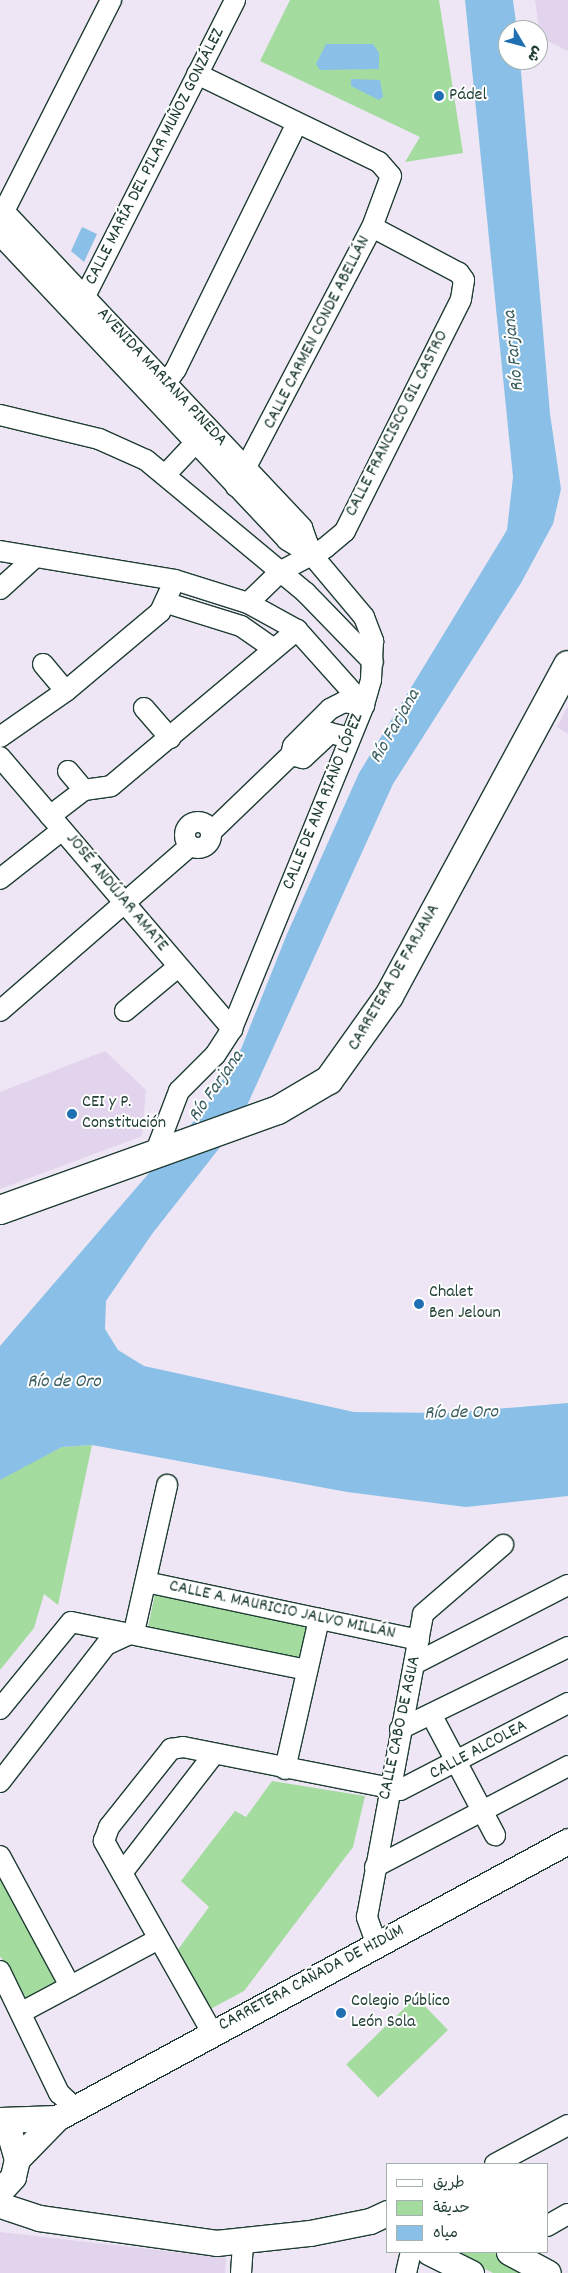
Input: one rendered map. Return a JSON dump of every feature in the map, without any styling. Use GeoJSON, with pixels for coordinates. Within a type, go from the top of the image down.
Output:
{"type":"FeatureCollection","features":[{"type":"Feature","properties":{"kind":"main road","name":"CARRETERA DE FARJANA"},"geometry":{"type":"LineString","coordinates":[[0,1210],[258,1116],[305,1097],[329,1080],[362,1039],[568,665]]}},
{"type":"Feature","properties":{"kind":"street"},"geometry":{"type":"LineString","coordinates":[[2,213],[111,0]]}},
{"type":"Feature","properties":{"kind":"street","name":"CALLE MARÍA DEL PILAR MUÑOZ GONZÁLEZ"},"geometry":{"type":"LineString","coordinates":[[81,306],[235,0]]}},
{"type":"Feature","properties":{"kind":"street"},"geometry":{"type":"LineString","coordinates":[[161,391],[297,123],[197,74]]}},
{"type":"Feature","properties":{"kind":"street","name":"CALLE CARMEN CONDE ABELLÁN"},"geometry":{"type":"LineString","coordinates":[[236,486],[247,469],[372,227],[391,176],[379,162],[297,123]]}},
{"type":"Feature","properties":{"kind":"street","name":"AVENIDA MARIANA PINEDA"},"geometry":{"type":"LineString","coordinates":[[2,213],[81,306],[161,391],[247,469],[306,534],[312,555]]}},
{"type":"Feature","properties":{"kind":"street","name":"CALLE FRANCISCO GIL CASTRO"},"geometry":{"type":"LineString","coordinates":[[248,602],[281,571],[312,555],[345,531],[461,300],[464,280],[454,268],[372,227]]}},
{"type":"Feature","properties":{"kind":"street","name":"AVENIDA MARIANA PINEDA"},"geometry":{"type":"LineString","coordinates":[[0,234],[81,306]]}},
{"type":"Feature","properties":{"kind":"street","name":"AVENIDA MARIANA PINEDA"},"geometry":{"type":"LineString","coordinates":[[161,391],[196,442],[287,540],[312,555],[364,617],[373,642],[373,662],[364,706]]}},
{"type":"Feature","properties":{"kind":"street"},"geometry":{"type":"LineString","coordinates":[[0,415],[99,439],[166,473],[281,571],[373,662]]}},
{"type":"Feature","properties":{"kind":"street"},"geometry":{"type":"LineString","coordinates":[[166,473],[196,442]]}},
{"type":"Feature","properties":{"kind":"street","name":"CALLE DE ANA RIAÑO LÓPEZ"},"geometry":{"type":"LineString","coordinates":[[0,551],[32,560],[175,580],[248,602],[296,630],[364,706],[232,1029],[215,1055],[179,1091],[162,1152]]}},
{"type":"Feature","properties":{"kind":"street"},"geometry":{"type":"LineString","coordinates":[[0,589],[32,560]]}},
{"type":"Feature","properties":{"kind":"street"},"geometry":{"type":"LineString","coordinates":[[0,737],[66,692],[167,603],[175,580]]}},
{"type":"Feature","properties":{"kind":"street"},"geometry":{"type":"LineString","coordinates":[[167,603],[241,626],[274,649]]}},
{"type":"Feature","properties":{"kind":"street"},"geometry":{"type":"LineString","coordinates":[[0,878],[56,823],[84,790],[111,786],[296,630]]}},
{"type":"Feature","properties":{"kind":"street"},"geometry":{"type":"LineString","coordinates":[[43,664],[66,692]]}},
{"type":"Feature","properties":{"kind":"street"},"geometry":{"type":"LineString","coordinates":[[0,1011],[190,846],[185,835],[191,825],[203,823],[211,832],[291,755],[292,746],[330,709],[344,702],[364,706]]}},
{"type":"Feature","properties":{"kind":"street"},"geometry":{"type":"LineString","coordinates":[[144,708],[170,738]]}},
{"type":"Feature","properties":{"kind":"street"},"geometry":{"type":"LineString","coordinates":[[291,755],[302,758],[330,733],[350,738]]}},
{"type":"Feature","properties":{"kind":"street","name":"JOSÉ ANDÚJAR AMATE"},"geometry":{"type":"LineString","coordinates":[[0,757],[232,1029]]}},
{"type":"Feature","properties":{"kind":"street"},"geometry":{"type":"LineString","coordinates":[[68,771],[84,790]]}},
{"type":"Feature","properties":{"kind":"street"},"geometry":{"type":"LineString","coordinates":[[125,1011],[178,967]]}},
{"type":"Feature","properties":{"kind":"street"},"geometry":{"type":"LineString","coordinates":[[134,1632],[167,1485]]}},
{"type":"Feature","properties":{"kind":"street","name":"CALLE CABO DE AGUA"},"geometry":{"type":"LineString","coordinates":[[376,1945],[367,1917],[387,1791],[419,1640],[429,1604],[503,1545]]}},
{"type":"Feature","properties":{"kind":"street","name":"CALLE A. MAURICIO JALVO MILLÁN"},"geometry":{"type":"LineString","coordinates":[[146,1582],[419,1640]]}},
{"type":"Feature","properties":{"kind":"street"},"geometry":{"type":"LineString","coordinates":[[414,1664],[568,1585]]}},
{"type":"Feature","properties":{"kind":"street"},"geometry":{"type":"LineString","coordinates":[[285,1769],[319,1619]]}},
{"type":"Feature","properties":{"kind":"street"},"geometry":{"type":"LineString","coordinates":[[0,1709],[66,1625],[71,1622],[134,1632],[307,1670]]}},
{"type":"Feature","properties":{"kind":"street"},"geometry":{"type":"LineString","coordinates":[[0,1782],[106,1645],[134,1632]]}},
{"type":"Feature","properties":{"kind":"street"},"geometry":{"type":"LineString","coordinates":[[400,1729],[432,1716],[568,1647]]}},
{"type":"Feature","properties":{"kind":"street","name":"CALLE ALCOLEA"},"geometry":{"type":"LineString","coordinates":[[387,1791],[409,1787],[568,1703]]}},
{"type":"Feature","properties":{"kind":"street"},"geometry":{"type":"LineString","coordinates":[[432,1716],[495,1835]]}},
{"type":"Feature","properties":{"kind":"street"},"geometry":{"type":"LineString","coordinates":[[213,2034],[122,1873],[104,1837],[162,1758],[183,1747],[387,1791]]}},
{"type":"Feature","properties":{"kind":"street"},"geometry":{"type":"LineString","coordinates":[[122,1873],[214,1754]]}},
{"type":"Feature","properties":{"kind":"street"},"geometry":{"type":"LineString","coordinates":[[375,1866],[568,1766]]}},
{"type":"Feature","properties":{"kind":"street","name":"CARRETERA CAÑADA DE HIDÚM"},"geometry":{"type":"LineString","coordinates":[[66,2113],[568,1841]]}},
{"type":"Feature","properties":{"kind":"street"},"geometry":{"type":"LineString","coordinates":[[0,1856],[70,1986]]}},
{"type":"Feature","properties":{"kind":"street"},"geometry":{"type":"LineString","coordinates":[[22,2012],[159,1939]]}},
{"type":"Feature","properties":{"kind":"street"},"geometry":{"type":"LineString","coordinates":[[0,1971],[22,2012],[59,2093],[66,2113]]}},
{"type":"Feature","properties":{"kind":"street"},"geometry":{"type":"LineString","coordinates":[[0,2120],[66,2113]]}},
{"type":"Feature","properties":{"kind":"street"},"geometry":{"type":"LineString","coordinates":[[10,2176],[66,2113]]}},
{"type":"Feature","properties":{"kind":"street"},"geometry":{"type":"LineString","coordinates":[[0,2125],[10,2135],[10,2176],[39,2218]]}},
{"type":"Feature","properties":{"kind":"street"},"geometry":{"type":"LineString","coordinates":[[497,2163],[568,2125]]}},
{"type":"Feature","properties":{"kind":"street"},"geometry":{"type":"LineString","coordinates":[[0,2205],[39,2218],[216,2243],[243,2242],[381,2222]]}},
{"type":"Feature","properties":{"kind":"street"},"geometry":{"type":"LineString","coordinates":[[548,2225],[568,2214]]}},
{"type":"Feature","properties":{"kind":"street"},"geometry":{"type":"LineString","coordinates":[[241,2273],[243,2242]]}},
{"type":"Feature","properties":{"kind":"street"},"geometry":{"type":"LineString","coordinates":[[406,2273],[411,2253]]}},
{"type":"Feature","properties":{"kind":"street"},"geometry":{"type":"LineString","coordinates":[[432,2253],[470,2273]]}},
{"type":"Feature","properties":{"kind":"street"},"geometry":{"type":"LineString","coordinates":[[511,2253],[548,2273]]}},
{"type":"Feature","properties":{"kind":"shaded area"},"geometry":{"type":"Polygon","coordinates":[[[535,0],[568,0],[568,51],[548,41],[548,20],[538,20],[535,0]]]}},
{"type":"Feature","properties":{"kind":"shaded area"},"geometry":{"type":"Polygon","coordinates":[[[568,706],[568,734],[557,727],[568,706]]]}},
{"type":"Feature","properties":{"kind":"shaded area","name":"CEI y P. Constitución"},"geometry":{"type":"Polygon","coordinates":[[[105,1051],[146,1090],[142,1136],[0,1189],[0,1092],[105,1051]]]}},
{"type":"Feature","properties":{"kind":"shaded area"},"geometry":{"type":"Polygon","coordinates":[[[0,2232],[226,2258],[225,2273],[0,2273],[0,2232]]]}},
{"type":"Feature","properties":{"kind":"green space"},"geometry":{"type":"Polygon","coordinates":[[[290,0],[439,0],[463,153],[405,162],[420,137],[260,61],[290,0]]]}},
{"type":"Feature","properties":{"kind":"green space"},"geometry":{"type":"Polygon","coordinates":[[[92,1445],[58,1605],[44,1594],[34,1628],[0,1670],[0,1480],[32,1459],[62,1447],[92,1445]]]}},
{"type":"Feature","properties":{"kind":"green space"},"geometry":{"type":"Polygon","coordinates":[[[155,1594],[310,1627],[302,1660],[148,1627],[155,1594]]]}},
{"type":"Feature","properties":{"kind":"green space"},"geometry":{"type":"Polygon","coordinates":[[[272,1781],[365,1796],[353,1847],[244,1991],[201,2014],[174,1955],[209,1907],[181,1881],[235,1811],[246,1817],[272,1781]]]}},
{"type":"Feature","properties":{"kind":"green space"},"geometry":{"type":"Polygon","coordinates":[[[0,1863],[67,1979],[28,2001],[0,1956],[0,1863]]]}},
{"type":"Feature","properties":{"kind":"green space"},"geometry":{"type":"Polygon","coordinates":[[[416,1997],[448,2030],[378,2097],[346,2064],[416,1997]]]}},
{"type":"Feature","properties":{"kind":"green space"},"geometry":{"type":"Polygon","coordinates":[[[455,2253],[495,2253],[531,2273],[493,2273],[455,2253]]]}},
{"type":"Feature","properties":{"kind":"water"},"geometry":{"type":"Polygon","coordinates":[[[465,0],[513,0],[516,20],[498,20],[498,70],[521,70],[550,414],[561,489],[553,524],[521,583],[393,784],[239,1123],[152,1234],[106,1301],[105,1329],[118,1350],[144,1366],[354,1412],[447,1413],[568,1403],[568,1496],[466,1507],[347,1492],[92,1445],[62,1447],[0,1480],[0,1346],[206,1107],[241,1049],[287,934],[359,773],[507,530],[513,477],[465,0]]]}},
{"type":"Feature","properties":{"kind":"water"},"geometry":{"type":"Polygon","coordinates":[[[326,44],[373,44],[379,53],[379,69],[320,70],[316,64],[326,44]]]}},
{"type":"Feature","properties":{"kind":"water"},"geometry":{"type":"Polygon","coordinates":[[[351,79],[380,80],[383,97],[379,100],[351,86],[351,79]]]}},
{"type":"Feature","properties":{"kind":"water"},"geometry":{"type":"Polygon","coordinates":[[[82,227],[97,234],[84,262],[71,251],[82,227]]]}},
{"type":"Feature","properties":{"kind":"place","name":"Pádel"},"geometry":{"type":"Point","coordinates":[439,96]}},
{"type":"Feature","properties":{"kind":"place","name":"CEI y P. Constitución"},"geometry":{"type":"Point","coordinates":[72,1114]}},
{"type":"Feature","properties":{"kind":"place","name":"Chalet Ben Jeloun"},"geometry":{"type":"Point","coordinates":[419,1304]}},
{"type":"Feature","properties":{"kind":"place","name":"Colegio Público León Sola"},"geometry":{"type":"Point","coordinates":[341,2013]}},
{"type":"Feature","properties":{"kind":"water label","name":"Río Farjana"},"geometry":{"type":"Point","coordinates":[515,351]}},
{"type":"Feature","properties":{"kind":"water label","name":"Río Farjana"},"geometry":{"type":"Point","coordinates":[396,727]}},
{"type":"Feature","properties":{"kind":"water label","name":"Río Farjana"},"geometry":{"type":"Point","coordinates":[217,1087]}},
{"type":"Feature","properties":{"kind":"water label","name":"Río de Oro"},"geometry":{"type":"Point","coordinates":[64,1383]}},
{"type":"Feature","properties":{"kind":"water label","name":"Río de Oro"},"geometry":{"type":"Point","coordinates":[461,1414]}}]}
